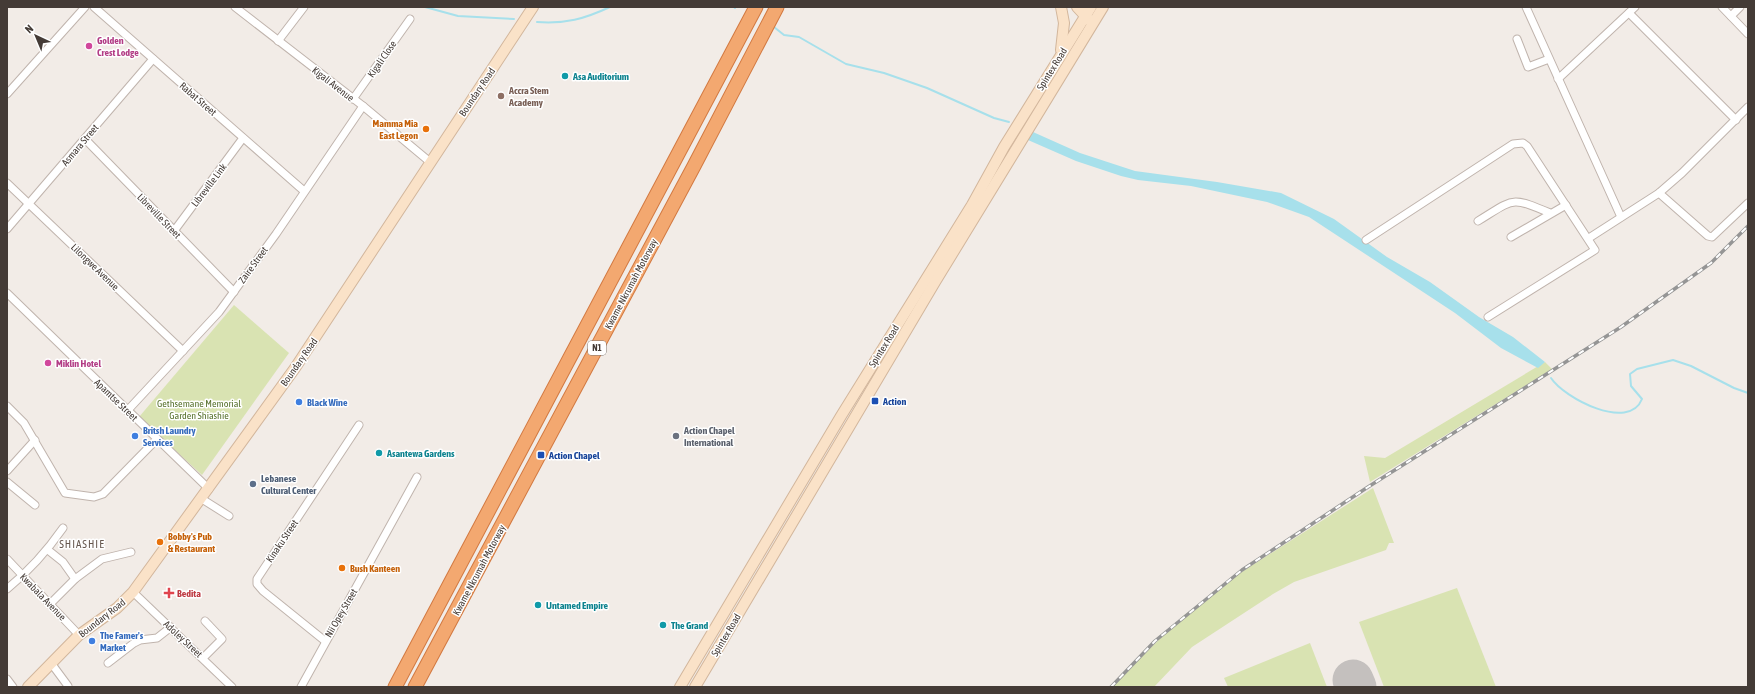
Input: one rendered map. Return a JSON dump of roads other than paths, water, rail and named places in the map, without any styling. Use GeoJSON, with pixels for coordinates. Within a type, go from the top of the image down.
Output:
{"type":"FeatureCollection","features":[{"type":"Feature","properties":{"kind":"highway","name":"Kwame Nkrumah Motorway"},"geometry":{"type":"LineString","coordinates":[[395,687],[756,7]]}},
{"type":"Feature","properties":{"kind":"highway","name":"Kwame Nkrumah Motorway"},"geometry":{"type":"LineString","coordinates":[[415,687],[683,187],[777,7]]}},
{"type":"Feature","properties":{"kind":"main road","name":"Boundary Road"},"geometry":{"type":"LineString","coordinates":[[28,687],[79,635],[117,608],[133,592],[202,499],[312,343],[369,259],[430,162],[533,7]]}},
{"type":"Feature","properties":{"kind":"main road"},"geometry":{"type":"LineString","coordinates":[[1060,57],[1064,23],[1061,7]]}},
{"type":"Feature","properties":{"kind":"main road"},"geometry":{"type":"LineString","coordinates":[[1077,7],[1088,10],[1096,20]]}},
{"type":"Feature","properties":{"kind":"main road","name":"Spintex Road"},"geometry":{"type":"LineString","coordinates":[[695,687],[935,282],[1103,7]]}},
{"type":"Feature","properties":{"kind":"main road","name":"Spintex Road"},"geometry":{"type":"LineString","coordinates":[[680,687],[845,410],[972,205],[1004,147],[1088,10]]}},
{"type":"Feature","properties":{"kind":"street"},"geometry":{"type":"LineString","coordinates":[[7,94],[85,7]]}},
{"type":"Feature","properties":{"kind":"street","name":"Rabat Street"},"geometry":{"type":"LineString","coordinates":[[94,7],[304,191]]}},
{"type":"Feature","properties":{"kind":"street","name":"Kigali Avenue"},"geometry":{"type":"LineString","coordinates":[[236,7],[362,106],[430,162]]}},
{"type":"Feature","properties":{"kind":"street"},"geometry":{"type":"LineString","coordinates":[[278,41],[304,7]]}},
{"type":"Feature","properties":{"kind":"street"},"geometry":{"type":"LineString","coordinates":[[1526,7],[1622,217]]}},
{"type":"Feature","properties":{"kind":"street"},"geometry":{"type":"LineString","coordinates":[[1558,78],[1635,7]]}},
{"type":"Feature","properties":{"kind":"street"},"geometry":{"type":"LineString","coordinates":[[1722,7],[1748,34]]}},
{"type":"Feature","properties":{"kind":"street"},"geometry":{"type":"LineString","coordinates":[[1730,16],[1740,7]]}},
{"type":"Feature","properties":{"kind":"street"},"geometry":{"type":"LineString","coordinates":[[1629,13],[1736,120]]}},
{"type":"Feature","properties":{"kind":"street","name":"Kigali Close"},"geometry":{"type":"LineString","coordinates":[[353,99],[410,19]]}},
{"type":"Feature","properties":{"kind":"street"},"geometry":{"type":"LineString","coordinates":[[1517,39],[1528,67],[1549,59]]}},
{"type":"Feature","properties":{"kind":"street","name":"Asmara Street"},"geometry":{"type":"LineString","coordinates":[[7,229],[152,59]]}},
{"type":"Feature","properties":{"kind":"street","name":"Zaire Street"},"geometry":{"type":"LineString","coordinates":[[127,411],[219,312],[276,234],[362,106]]}},
{"type":"Feature","properties":{"kind":"street"},"geometry":{"type":"LineString","coordinates":[[1588,238],[1659,193],[1682,173],[1748,107]]}},
{"type":"Feature","properties":{"kind":"street","name":"Libreville Street"},"geometry":{"type":"LineString","coordinates":[[85,138],[234,292]]}},
{"type":"Feature","properties":{"kind":"street","name":"Libreville Link"},"geometry":{"type":"LineString","coordinates":[[174,231],[243,138]]}},
{"type":"Feature","properties":{"kind":"street"},"geometry":{"type":"LineString","coordinates":[[1366,240],[1517,142],[1527,146],[1595,250],[1488,317]]}},
{"type":"Feature","properties":{"kind":"street","name":"Lilongwe Avenue"},"geometry":{"type":"LineString","coordinates":[[7,183],[184,351]]}},
{"type":"Feature","properties":{"kind":"street"},"geometry":{"type":"LineString","coordinates":[[1659,193],[1708,236],[1712,237],[1748,203]]}},
{"type":"Feature","properties":{"kind":"street"},"geometry":{"type":"LineString","coordinates":[[1478,221],[1509,202],[1521,201],[1550,213]]}},
{"type":"Feature","properties":{"kind":"street"},"geometry":{"type":"LineString","coordinates":[[1511,237],[1566,205]]}},
{"type":"Feature","properties":{"kind":"street","name":"Apamtse Street"},"geometry":{"type":"LineString","coordinates":[[7,293],[209,489]]}},
{"type":"Feature","properties":{"kind":"street"},"geometry":{"type":"LineString","coordinates":[[7,406],[24,423],[35,440],[60,488],[65,493],[94,497],[103,494],[157,439]]}},
{"type":"Feature","properties":{"kind":"street","name":"Kinaku Street"},"geometry":{"type":"LineString","coordinates":[[325,641],[263,591],[257,584],[257,579],[359,425]]}},
{"type":"Feature","properties":{"kind":"street"},"geometry":{"type":"LineString","coordinates":[[7,471],[35,440]]}},
{"type":"Feature","properties":{"kind":"street","name":"Nii Opey Street"},"geometry":{"type":"LineString","coordinates":[[301,687],[325,641],[417,477]]}},
{"type":"Feature","properties":{"kind":"street"},"geometry":{"type":"LineString","coordinates":[[7,482],[35,505]]}},
{"type":"Feature","properties":{"kind":"street"},"geometry":{"type":"LineString","coordinates":[[202,499],[229,516]]}},
{"type":"Feature","properties":{"kind":"street"},"geometry":{"type":"LineString","coordinates":[[7,589],[48,550],[63,528]]}},
{"type":"Feature","properties":{"kind":"street"},"geometry":{"type":"LineString","coordinates":[[48,550],[63,562],[75,579]]}},
{"type":"Feature","properties":{"kind":"street"},"geometry":{"type":"LineString","coordinates":[[50,604],[75,579],[102,559],[131,552]]}},
{"type":"Feature","properties":{"kind":"street","name":"Kwabala Avenue"},"geometry":{"type":"LineString","coordinates":[[7,560],[79,635]]}},
{"type":"Feature","properties":{"kind":"street","name":"Adoley Street"},"geometry":{"type":"LineString","coordinates":[[133,592],[204,658],[232,687]]}},
{"type":"Feature","properties":{"kind":"street"},"geometry":{"type":"LineString","coordinates":[[204,658],[222,638],[205,621]]}},
{"type":"Feature","properties":{"kind":"street"},"geometry":{"type":"LineString","coordinates":[[108,663],[134,643],[140,640],[158,638],[171,627]]}},
{"type":"Feature","properties":{"kind":"street"},"geometry":{"type":"LineString","coordinates":[[51,663],[68,686]]}},
{"type":"Feature","properties":{"kind":"street"},"geometry":{"type":"LineString","coordinates":[[7,679],[14,687]]}},
{"type":"Feature","properties":{"kind":"water"},"geometry":{"type":"Polygon","coordinates":[[[1033,132],[1080,153],[1135,171],[1217,182],[1281,193],[1334,219],[1387,257],[1430,282],[1479,317],[1513,337],[1545,362],[1538,368],[1501,348],[1455,313],[1309,217],[1267,202],[1191,186],[1138,180],[1121,176],[1076,161],[1028,140],[1033,132]]]}},
{"type":"Feature","properties":{"kind":"waterway"},"geometry":{"type":"LineString","coordinates":[[425,7],[458,16],[514,19]]}},
{"type":"Feature","properties":{"kind":"waterway"},"geometry":{"type":"LineString","coordinates":[[537,22],[575,20],[592,15],[610,7]]}},
{"type":"Feature","properties":{"kind":"waterway"},"geometry":{"type":"LineString","coordinates":[[774,27],[784,35],[799,37],[846,64],[884,73],[927,88],[994,118],[1009,122]]}},
{"type":"Feature","properties":{"kind":"waterway"},"geometry":{"type":"LineString","coordinates":[[1551,378],[1558,386],[1582,402],[1611,412],[1624,412],[1635,408],[1642,399],[1631,386],[1630,374],[1637,369],[1673,360],[1691,366],[1734,388],[1748,393]]}},
{"type":"Feature","properties":{"kind":"railway"},"geometry":{"type":"LineString","coordinates":[[1111,687],[1155,641],[1242,570],[1368,487],[1621,327],[1711,263],[1748,226]]}},
{"type":"Feature","properties":{"kind":"place","name":"Golden Crest Lodge"},"geometry":{"type":"Point","coordinates":[89,46]}},
{"type":"Feature","properties":{"kind":"place","name":"Asa Auditorium"},"geometry":{"type":"Point","coordinates":[565,76]}},
{"type":"Feature","properties":{"kind":"place","name":"Accra Stem Academy"},"geometry":{"type":"Point","coordinates":[501,96]}},
{"type":"Feature","properties":{"kind":"place","name":"Mamma Mia East Legon"},"geometry":{"type":"Point","coordinates":[426,129]}},
{"type":"Feature","properties":{"kind":"place","name":"Miklin Hotel"},"geometry":{"type":"Point","coordinates":[48,363]}},
{"type":"Feature","properties":{"kind":"place","name":"Action"},"geometry":{"type":"Point","coordinates":[875,401]}},
{"type":"Feature","properties":{"kind":"place","name":"Black Wine"},"geometry":{"type":"Point","coordinates":[299,402]}},
{"type":"Feature","properties":{"kind":"place","name":"Britsh Laundry Services"},"geometry":{"type":"Point","coordinates":[135,436]}},
{"type":"Feature","properties":{"kind":"place","name":"Action Chapel International"},"geometry":{"type":"Point","coordinates":[676,436]}},
{"type":"Feature","properties":{"kind":"place","name":"Asantewa Gardens"},"geometry":{"type":"Point","coordinates":[379,453]}},
{"type":"Feature","properties":{"kind":"place","name":"Action Chapel"},"geometry":{"type":"Point","coordinates":[541,455]}},
{"type":"Feature","properties":{"kind":"place","name":"Lebanese Cultural Center"},"geometry":{"type":"Point","coordinates":[253,484]}},
{"type":"Feature","properties":{"kind":"place","name":"Bobby's Pub & Restaurant"},"geometry":{"type":"Point","coordinates":[160,542]}},
{"type":"Feature","properties":{"kind":"place","name":"Bush Kanteen"},"geometry":{"type":"Point","coordinates":[342,568]}},
{"type":"Feature","properties":{"kind":"place","name":"Bedita"},"geometry":{"type":"Point","coordinates":[169,593]}},
{"type":"Feature","properties":{"kind":"place","name":"Untamed Empire"},"geometry":{"type":"Point","coordinates":[538,605]}},
{"type":"Feature","properties":{"kind":"place","name":"The Grand"},"geometry":{"type":"Point","coordinates":[663,625]}},
{"type":"Feature","properties":{"kind":"place","name":"The Famer's Market"},"geometry":{"type":"Point","coordinates":[92,641]}},
{"type":"Feature","properties":{"kind":"district","name":"SHIASHIE"},"geometry":{"type":"Point","coordinates":[82,544]}},
{"type":"Feature","properties":{"kind":"park label","name":"Gethsemane Memorial Garden Shiashie"},"geometry":{"type":"Point","coordinates":[199,408]}}]}
